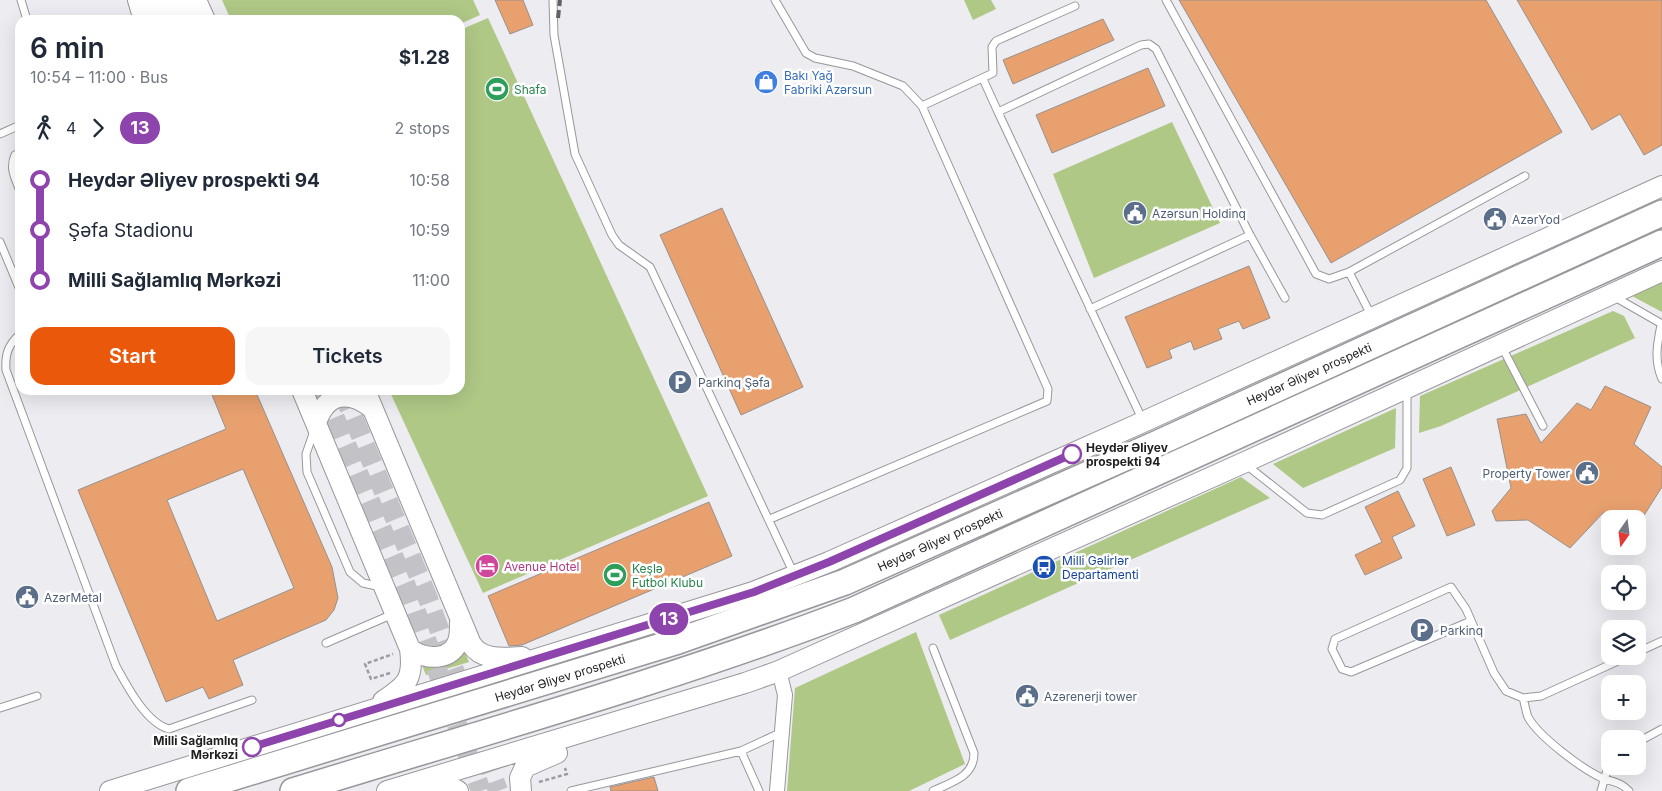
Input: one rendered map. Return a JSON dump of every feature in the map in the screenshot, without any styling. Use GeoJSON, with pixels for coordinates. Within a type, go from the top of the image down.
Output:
{"type":"FeatureCollection","features":[{"type":"Feature","properties":{"kind":"highway","name":"Heydər Əliyev prospekti"},"geometry":{"type":"LineString","coordinates":[[189,791],[678,641],[845,582],[1156,444],[1662,213]]}},
{"type":"Feature","properties":{"kind":"highway"},"geometry":{"type":"LineString","coordinates":[[294,791],[684,671],[854,610],[1662,243]]}},
{"type":"Feature","properties":{"kind":"main road"},"geometry":{"type":"LineString","coordinates":[[138,0],[142,15]]}},
{"type":"Feature","properties":{"kind":"main road"},"geometry":{"type":"LineString","coordinates":[[153,0],[164,15]]}},
{"type":"Feature","properties":{"kind":"main road"},"geometry":{"type":"LineString","coordinates":[[176,0],[182,15]]}},
{"type":"Feature","properties":{"kind":"main road"},"geometry":{"type":"LineString","coordinates":[[196,0],[203,15]]}},
{"type":"Feature","properties":{"kind":"main road"},"geometry":{"type":"LineString","coordinates":[[110,791],[754,592],[795,576],[1143,422],[1662,186]]}},
{"type":"Feature","properties":{"kind":"main road"},"geometry":{"type":"LineString","coordinates":[[530,787],[521,772],[529,763],[779,671],[1243,463],[1407,386],[1662,271]]}},
{"type":"Feature","properties":{"kind":"main road"},"geometry":{"type":"LineString","coordinates":[[304,395],[386,587],[410,649],[412,661],[408,682],[368,711]]}},
{"type":"Feature","properties":{"kind":"main road"},"geometry":{"type":"LineString","coordinates":[[316,424],[324,406],[334,399],[343,396],[362,400],[369,399],[460,622],[475,650],[482,655],[504,658],[549,656]]}},
{"type":"Feature","properties":{"kind":"main road"},"geometry":{"type":"LineString","coordinates":[[410,649],[426,658],[439,657],[450,652],[459,638],[460,622]]}},
{"type":"Feature","properties":{"kind":"main road"},"geometry":{"type":"LineString","coordinates":[[394,789],[746,683]]}},
{"type":"Feature","properties":{"kind":"main road"},"geometry":{"type":"LineString","coordinates":[[394,789],[440,784],[447,785],[458,791]]}},
{"type":"Feature","properties":{"kind":"street"},"geometry":{"type":"LineString","coordinates":[[777,791],[785,695],[779,671]]}},
{"type":"Feature","properties":{"kind":"lane"},"geometry":{"type":"LineString","coordinates":[[21,0],[26,15]]}},
{"type":"Feature","properties":{"kind":"lane"},"geometry":{"type":"LineString","coordinates":[[553,0],[554,35],[575,154],[612,235],[619,245],[650,268],[770,519],[795,576]]}},
{"type":"Feature","properties":{"kind":"lane"},"geometry":{"type":"LineString","coordinates":[[770,519],[1047,401],[1049,396],[1048,389],[922,106],[903,86],[853,66],[815,58],[806,53],[775,0]]}},
{"type":"Feature","properties":{"kind":"lane"},"geometry":{"type":"LineString","coordinates":[[1166,0],[1316,274],[1329,279],[1349,272],[1525,176]]}},
{"type":"Feature","properties":{"kind":"lane"},"geometry":{"type":"LineString","coordinates":[[922,106],[983,80],[993,73],[992,48],[996,41],[1075,6]]}},
{"type":"Feature","properties":{"kind":"lane"},"geometry":{"type":"LineString","coordinates":[[998,112],[1141,45],[1149,44],[1156,49],[1250,235],[1285,298]]}},
{"type":"Feature","properties":{"kind":"lane"},"geometry":{"type":"LineString","coordinates":[[983,80],[1090,309],[1135,399],[1143,422]]}},
{"type":"Feature","properties":{"kind":"lane"},"geometry":{"type":"LineString","coordinates":[[0,134],[15,127]]}},
{"type":"Feature","properties":{"kind":"lane"},"geometry":{"type":"LineString","coordinates":[[15,156],[11,162],[15,180]]}},
{"type":"Feature","properties":{"kind":"lane"},"geometry":{"type":"LineString","coordinates":[[1090,309],[1250,235]]}},
{"type":"Feature","properties":{"kind":"lane"},"geometry":{"type":"LineString","coordinates":[[0,242],[15,278]]}},
{"type":"Feature","properties":{"kind":"lane"},"geometry":{"type":"LineString","coordinates":[[1349,272],[1372,317]]}},
{"type":"Feature","properties":{"kind":"lane"},"geometry":{"type":"LineString","coordinates":[[1611,294],[1661,325],[1655,354],[1657,367],[1662,379]]}},
{"type":"Feature","properties":{"kind":"lane"},"geometry":{"type":"LineString","coordinates":[[15,338],[11,342],[5,356],[6,370],[15,394]]}},
{"type":"Feature","properties":{"kind":"lane"},"geometry":{"type":"LineString","coordinates":[[1501,344],[1543,426]]}},
{"type":"Feature","properties":{"kind":"lane"},"geometry":{"type":"LineString","coordinates":[[1243,463],[1307,513],[1322,515],[1400,480],[1407,468],[1407,386]]}},
{"type":"Feature","properties":{"kind":"lane"},"geometry":{"type":"LineString","coordinates":[[15,395],[116,666],[132,696],[161,727],[169,729],[252,700]]}},
{"type":"Feature","properties":{"kind":"lane"},"geometry":{"type":"LineString","coordinates":[[316,424],[306,454],[307,472],[350,572],[363,583],[386,587]]}},
{"type":"Feature","properties":{"kind":"lane"},"geometry":{"type":"LineString","coordinates":[[1471,621],[1351,672],[1342,669],[1332,649],[1335,639],[1446,587],[1455,590],[1471,621],[1494,672],[1506,691],[1523,698],[1541,696],[1609,665]]}},
{"type":"Feature","properties":{"kind":"lane"},"geometry":{"type":"LineString","coordinates":[[326,643],[396,612]]}},
{"type":"Feature","properties":{"kind":"lane"},"geometry":{"type":"LineString","coordinates":[[1646,648],[1662,641]]}},
{"type":"Feature","properties":{"kind":"lane"},"geometry":{"type":"LineString","coordinates":[[933,791],[965,776],[974,762],[974,753],[934,648]]}},
{"type":"Feature","properties":{"kind":"lane"},"geometry":{"type":"LineString","coordinates":[[0,708],[38,696]]}},
{"type":"Feature","properties":{"kind":"lane"},"geometry":{"type":"LineString","coordinates":[[1523,698],[1528,717],[1547,738],[1578,765],[1604,779],[1624,785],[1629,791]]}},
{"type":"Feature","properties":{"kind":"lane"},"geometry":{"type":"LineString","coordinates":[[1646,738],[1662,729]]}},
{"type":"Feature","properties":{"kind":"lane"},"geometry":{"type":"LineString","coordinates":[[571,791],[741,751],[783,732]]}},
{"type":"Feature","properties":{"kind":"lane"},"geometry":{"type":"LineString","coordinates":[[741,751],[759,791]]}},
{"type":"Feature","properties":{"kind":"lane"},"geometry":{"type":"LineString","coordinates":[[1601,791],[1605,775]]}},
{"type":"Feature","properties":{"kind":"path"},"geometry":{"type":"LineString","coordinates":[[395,672],[371,679],[365,664],[410,649]]}},
{"type":"Feature","properties":{"kind":"path"},"geometry":{"type":"LineString","coordinates":[[530,787],[567,774]]}},
{"type":"Feature","properties":{"kind":"green space"},"geometry":{"type":"Polygon","coordinates":[[[222,0],[473,0],[480,15],[465,22],[465,15],[229,15],[222,0]]]}},
{"type":"Feature","properties":{"kind":"green space"},"geometry":{"type":"Polygon","coordinates":[[[964,0],[991,0],[996,9],[973,20],[964,0]]]}},
{"type":"Feature","properties":{"kind":"green space"},"geometry":{"type":"Polygon","coordinates":[[[488,18],[708,496],[483,593],[391,395],[465,395],[465,28],[488,18]]]}},
{"type":"Feature","properties":{"kind":"green space"},"geometry":{"type":"Polygon","coordinates":[[[1172,122],[1220,223],[1094,278],[1053,174],[1172,122]]]}},
{"type":"Feature","properties":{"kind":"green space"},"geometry":{"type":"Polygon","coordinates":[[[1662,282],[1662,312],[1632,296],[1662,282]]]}},
{"type":"Feature","properties":{"kind":"green space"},"geometry":{"type":"Polygon","coordinates":[[[1613,311],[1624,316],[1635,338],[1441,426],[1419,433],[1420,396],[1613,311]]]}},
{"type":"Feature","properties":{"kind":"green space"},"geometry":{"type":"Polygon","coordinates":[[[1396,408],[1395,448],[1303,488],[1273,464],[1396,408]]]}},
{"type":"Feature","properties":{"kind":"green space"},"geometry":{"type":"Polygon","coordinates":[[[1241,477],[1270,498],[950,640],[939,615],[1241,477]]]}},
{"type":"Feature","properties":{"kind":"green space"},"geometry":{"type":"Polygon","coordinates":[[[916,632],[965,764],[909,791],[787,791],[795,688],[916,632]]]}},
{"type":"Feature","properties":{"kind":"green space"},"geometry":{"type":"Polygon","coordinates":[[[464,650],[469,662],[426,675],[422,665],[464,650]]]}},
{"type":"Feature","properties":{"kind":"building"},"geometry":{"type":"Polygon","coordinates":[[[495,0],[523,0],[533,25],[510,34],[495,0]]]}},
{"type":"Feature","properties":{"kind":"building"},"geometry":{"type":"Polygon","coordinates":[[[1179,0],[1486,0],[1562,132],[1331,263],[1179,0]]]}},
{"type":"Feature","properties":{"kind":"building"},"geometry":{"type":"Polygon","coordinates":[[[1517,0],[1662,0],[1662,145],[1644,155],[1620,114],[1592,130],[1517,0]]]}},
{"type":"Feature","properties":{"kind":"building"},"geometry":{"type":"Polygon","coordinates":[[[1103,19],[1114,40],[1013,84],[1003,60],[1103,19]]]}},
{"type":"Feature","properties":{"kind":"building"},"geometry":{"type":"Polygon","coordinates":[[[1148,68],[1165,106],[1052,153],[1036,115],[1148,68]]]}},
{"type":"Feature","properties":{"kind":"building"},"geometry":{"type":"Polygon","coordinates":[[[722,208],[803,387],[741,415],[660,235],[722,208]]]}},
{"type":"Feature","properties":{"kind":"building"},"geometry":{"type":"Polygon","coordinates":[[[1249,266],[1270,318],[1243,329],[1239,321],[1218,329],[1222,339],[1194,350],[1191,341],[1169,350],[1172,358],[1147,368],[1125,317],[1249,266]]]}},
{"type":"Feature","properties":{"kind":"building"},"geometry":{"type":"Polygon","coordinates":[[[1605,386],[1651,407],[1634,444],[1662,467],[1662,487],[1646,512],[1646,510],[1601,510],[1601,515],[1570,548],[1528,520],[1496,521],[1492,511],[1511,488],[1497,419],[1526,414],[1541,443],[1577,403],[1591,410],[1605,386]]]}},
{"type":"Feature","properties":{"kind":"building"},"geometry":{"type":"Polygon","coordinates":[[[212,395],[257,395],[332,567],[338,598],[334,610],[326,620],[233,660],[243,685],[209,699],[203,687],[166,702],[78,490],[226,429],[212,395]],[[243,469],[167,500],[217,621],[294,588],[243,469]]]}},
{"type":"Feature","properties":{"kind":"building"},"geometry":{"type":"Polygon","coordinates":[[[1451,467],[1475,525],[1447,536],[1423,479],[1451,467]]]}},
{"type":"Feature","properties":{"kind":"building"},"geometry":{"type":"Polygon","coordinates":[[[1398,491],[1415,526],[1392,537],[1402,558],[1365,575],[1355,555],[1382,542],[1365,507],[1398,491]]]}},
{"type":"Feature","properties":{"kind":"building"},"geometry":{"type":"Polygon","coordinates":[[[709,502],[732,556],[522,645],[509,646],[488,596],[709,502]]]}},
{"type":"Feature","properties":{"kind":"building"},"geometry":{"type":"Polygon","coordinates":[[[654,777],[658,791],[611,791],[610,787],[654,777]]]}},
{"type":"Feature","properties":{"kind":"tunnel"},"geometry":{"type":"LineString","coordinates":[[325,395],[411,598],[481,791]]}},
{"type":"Feature","properties":{"kind":"tunnel"},"geometry":{"type":"LineString","coordinates":[[344,395],[427,596],[498,791]]}},
{"type":"Feature","properties":{"kind":"railway"},"geometry":{"type":"LineString","coordinates":[[558,18],[560,0]]}},
{"type":"Feature","properties":{"kind":"bus line","name":"13"},"geometry":{"type":"LineString","coordinates":[[252,747],[754,592],[829,562],[1072,454]]}},
{"type":"Feature","properties":{"kind":"place","name":"Bakı Yağ Fabriki Azərsun"},"geometry":{"type":"Point","coordinates":[766,82]}},
{"type":"Feature","properties":{"kind":"place","name":"Shafa"},"geometry":{"type":"Point","coordinates":[497,89]}},
{"type":"Feature","properties":{"kind":"place","name":"Azərsun Holdinq"},"geometry":{"type":"Point","coordinates":[1135,213]}},
{"type":"Feature","properties":{"kind":"place","name":"AzərYod"},"geometry":{"type":"Point","coordinates":[1495,219]}},
{"type":"Feature","properties":{"kind":"place","name":"Parkinq Şəfa"},"geometry":{"type":"Point","coordinates":[680,382]}},
{"type":"Feature","properties":{"kind":"place","name":"Heydər Əliyev prospekti 94"},"geometry":{"type":"Point","coordinates":[1072,454]}},
{"type":"Feature","properties":{"kind":"place","name":"Property Tower"},"geometry":{"type":"Point","coordinates":[1587,473]}},
{"type":"Feature","properties":{"kind":"place","name":"Avenue Hotel"},"geometry":{"type":"Point","coordinates":[487,566]}},
{"type":"Feature","properties":{"kind":"place","name":"Milli Gəlirlər Departamenti"},"geometry":{"type":"Point","coordinates":[1044,567]}},
{"type":"Feature","properties":{"kind":"place","name":"Keşlə Futbol Klubu"},"geometry":{"type":"Point","coordinates":[615,575]}},
{"type":"Feature","properties":{"kind":"place","name":"AzərMetal"},"geometry":{"type":"Point","coordinates":[27,597]}},
{"type":"Feature","properties":{"kind":"place","name":"Parkinq"},"geometry":{"type":"Point","coordinates":[1422,630]}},
{"type":"Feature","properties":{"kind":"place","name":"Azərenerji tower"},"geometry":{"type":"Point","coordinates":[1027,696]}},
{"type":"Feature","properties":{"kind":"place","name":"Milli Sağlamlıq Mərkəzi"},"geometry":{"type":"Point","coordinates":[252,747]}}]}
